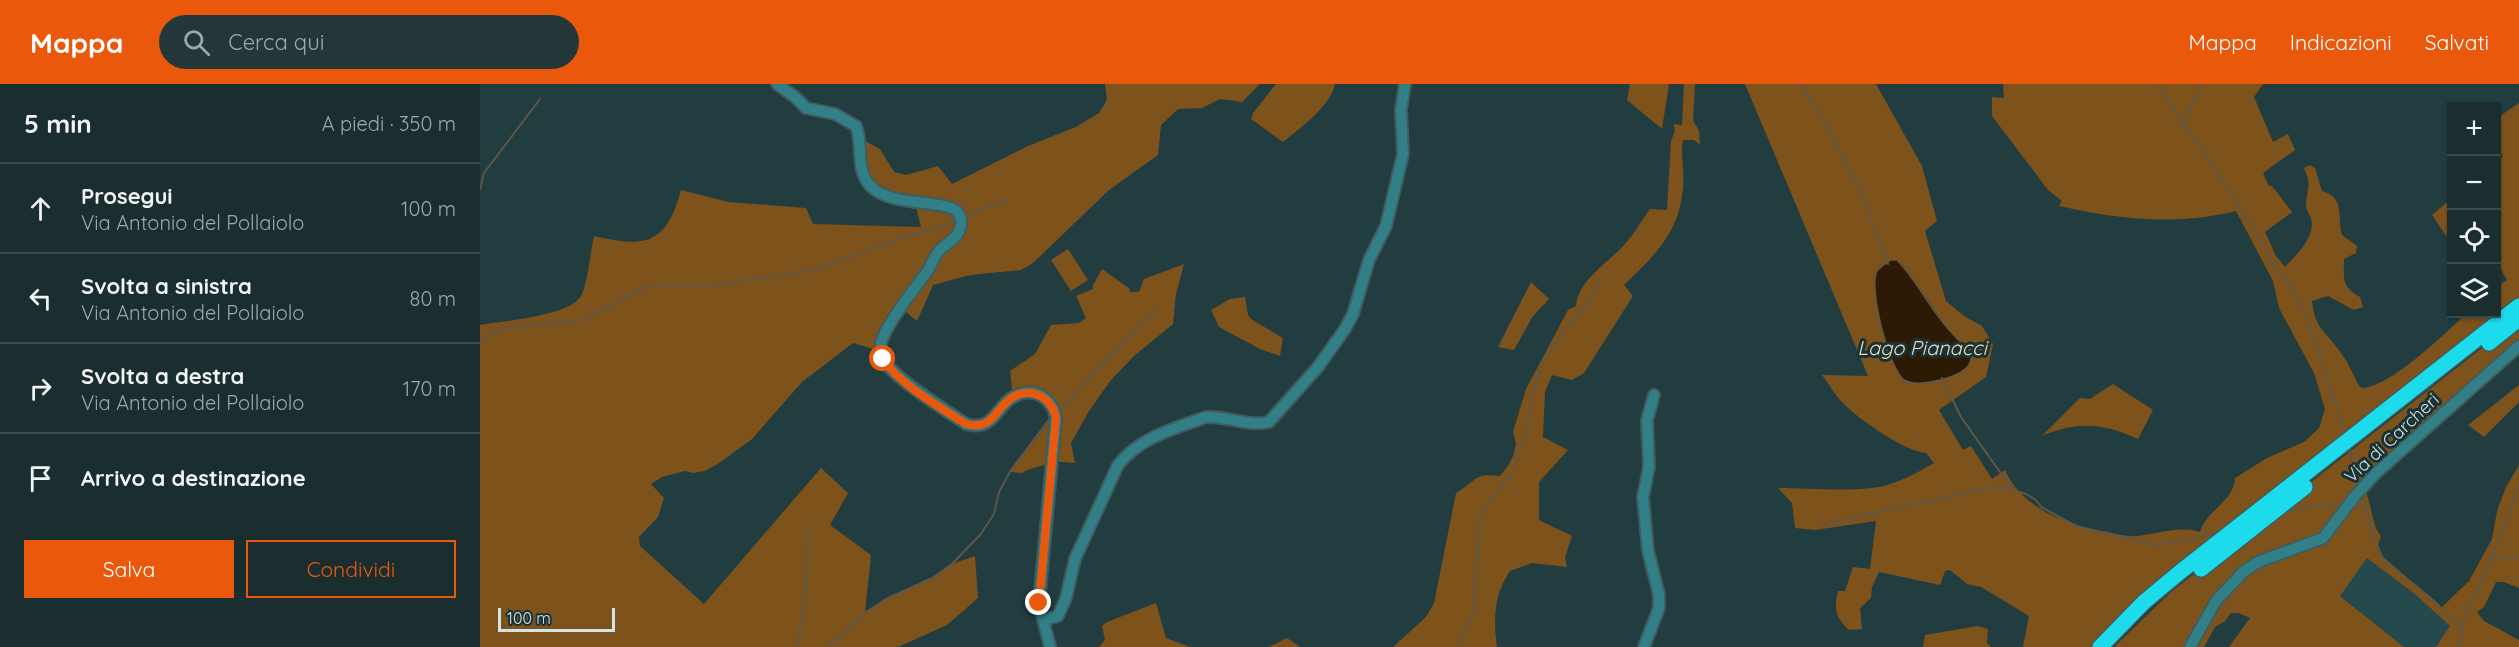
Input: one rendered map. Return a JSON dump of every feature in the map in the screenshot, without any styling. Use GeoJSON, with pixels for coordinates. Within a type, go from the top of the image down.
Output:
{"type":"FeatureCollection","features":[{"type":"Feature","properties":{"kind":"highway"},"geometry":{"type":"LineString","coordinates":[[2100,647],[2180,572],[2519,306]]}},
{"type":"Feature","properties":{"kind":"highway"},"geometry":{"type":"LineString","coordinates":[[2114,647],[2171,592],[2519,319]]}},
{"type":"Feature","properties":{"kind":"highway"},"geometry":{"type":"LineString","coordinates":[[2092,647],[2116,630]]}},
{"type":"Feature","properties":{"kind":"street"},"geometry":{"type":"LineString","coordinates":[[777,84],[806,108],[835,114],[856,126],[861,139],[864,177],[877,192],[910,202],[949,206],[959,215],[962,225],[957,236],[937,254],[885,333],[880,351],[888,366],[922,394],[966,424],[974,426],[991,420],[1013,397],[1030,393],[1044,397],[1051,402],[1056,418],[1039,603],[1050,647]]}},
{"type":"Feature","properties":{"kind":"street"},"geometry":{"type":"LineString","coordinates":[[1043,620],[1058,616],[1064,605],[1075,559],[1118,465],[1126,454],[1141,442],[1206,417],[1218,416],[1262,424],[1269,422],[1318,367],[1345,329],[1353,314],[1369,260],[1386,226],[1403,154],[1401,110],[1405,84]]}},
{"type":"Feature","properties":{"kind":"street","name":"Via di Carcheri"},"geometry":{"type":"LineString","coordinates":[[2190,647],[2216,601],[2243,572],[2258,562],[2323,538],[2376,473],[2519,346]]}},
{"type":"Feature","properties":{"kind":"street"},"geometry":{"type":"LineString","coordinates":[[1644,647],[1659,608],[1659,596],[1648,551],[1643,497],[1649,467],[1647,420],[1654,395]]}},
{"type":"Feature","properties":{"kind":"shaded area"},"geometry":{"type":"Polygon","coordinates":[[[1105,84],[1260,84],[1242,102],[1220,99],[1202,108],[1178,109],[1161,125],[1158,155],[1109,190],[1033,263],[1021,270],[970,275],[933,285],[917,321],[902,309],[880,351],[853,343],[802,382],[752,439],[718,464],[705,471],[693,473],[685,471],[662,477],[651,484],[664,498],[658,517],[639,537],[640,546],[704,604],[821,468],[848,493],[830,525],[871,555],[865,613],[886,599],[932,578],[952,564],[975,556],[978,598],[947,625],[898,647],[480,647],[480,325],[550,313],[574,303],[583,291],[594,236],[627,242],[651,238],[661,232],[668,222],[681,190],[728,202],[806,208],[813,224],[921,227],[915,203],[868,184],[861,139],[880,149],[894,172],[906,175],[938,166],[952,184],[1028,146],[1076,127],[1099,113],[1107,100],[1105,84]]]}},
{"type":"Feature","properties":{"kind":"shaded area"},"geometry":{"type":"Polygon","coordinates":[[[1276,84],[1335,84],[1321,109],[1283,142],[1251,119],[1253,113],[1276,84]]]}},
{"type":"Feature","properties":{"kind":"shaded area"},"geometry":{"type":"Polygon","coordinates":[[[1630,84],[1669,84],[1662,129],[1627,100],[1630,84]]]}},
{"type":"Feature","properties":{"kind":"shaded area"},"geometry":{"type":"Polygon","coordinates":[[[1684,84],[1695,84],[1693,120],[1699,131],[1700,145],[1694,140],[1683,140],[1683,187],[1677,217],[1656,253],[1624,285],[1633,296],[1584,373],[1572,380],[1552,375],[1545,392],[1543,437],[1568,450],[1539,482],[1539,520],[1572,536],[1565,557],[1567,567],[1532,563],[1510,571],[1501,589],[1496,607],[1497,647],[1393,647],[1426,617],[1434,603],[1456,493],[1476,478],[1500,476],[1508,466],[1514,454],[1516,443],[1513,432],[1526,389],[1568,310],[1576,306],[1582,288],[1588,280],[1625,244],[1650,209],[1667,210],[1671,141],[1675,131],[1674,124],[1682,125],[1684,84]]]}},
{"type":"Feature","properties":{"kind":"shaded area"},"geometry":{"type":"Polygon","coordinates":[[[1745,84],[1876,84],[1922,166],[1937,221],[1925,231],[1946,301],[1964,316],[1982,326],[1993,344],[1986,377],[1939,410],[1963,450],[1971,446],[1992,479],[2005,470],[2023,495],[2048,513],[2078,525],[2133,536],[2185,529],[2200,532],[2203,524],[2230,493],[2235,478],[2267,458],[2304,442],[2319,428],[2325,409],[2314,373],[2279,308],[2273,281],[2236,211],[2192,218],[2147,219],[2059,206],[2062,201],[2048,190],[1992,116],[1992,97],[2004,98],[2003,84],[2263,84],[2254,97],[2273,142],[2288,134],[2295,150],[2263,173],[2269,186],[2272,186],[2292,212],[2265,232],[2276,256],[2285,267],[2303,247],[2311,230],[2312,221],[2306,205],[2308,183],[2304,168],[2310,165],[2315,168],[2322,191],[2334,198],[2337,203],[2342,235],[2357,246],[2356,253],[2344,259],[2344,277],[2349,290],[2360,297],[2363,307],[2354,310],[2328,296],[2312,301],[2313,311],[2322,330],[2344,357],[2360,387],[2364,388],[2390,378],[2404,368],[2462,318],[2501,318],[2501,284],[2507,280],[2501,269],[2501,158],[2503,156],[2501,152],[2501,115],[2519,103],[2519,306],[2092,647],[2023,647],[2029,616],[1981,587],[1967,584],[1950,570],[1945,571],[1940,585],[1879,572],[1872,587],[1871,598],[1860,608],[1862,629],[1849,630],[1844,625],[1837,612],[1838,591],[1845,591],[1853,567],[1870,569],[1876,521],[1815,530],[1795,528],[1792,503],[1778,488],[1876,487],[1905,478],[1934,463],[1926,453],[1907,447],[1861,419],[1842,402],[1822,375],[1868,376],[1745,84]],[[1897,260],[1875,282],[1876,305],[1891,356],[1970,353],[1948,329],[1907,270],[1897,260]]]}},
{"type":"Feature","properties":{"kind":"shaded area"},"geometry":{"type":"Polygon","coordinates":[[[2447,202],[2447,237],[2432,215],[2447,202]]]}},
{"type":"Feature","properties":{"kind":"shaded area"},"geometry":{"type":"Polygon","coordinates":[[[1068,249],[1088,280],[1071,291],[1051,260],[1068,249]]]}},
{"type":"Feature","properties":{"kind":"shaded area"},"geometry":{"type":"Polygon","coordinates":[[[1184,264],[1176,294],[1173,324],[1134,356],[1111,380],[1089,411],[1071,443],[1075,463],[1052,461],[1022,473],[1010,472],[1055,414],[1044,397],[1013,397],[1010,371],[1035,354],[1051,325],[1079,323],[1086,318],[1076,296],[1093,289],[1102,269],[1130,289],[1129,292],[1139,292],[1144,279],[1184,264]]]}},
{"type":"Feature","properties":{"kind":"shaded area"},"geometry":{"type":"Polygon","coordinates":[[[1531,282],[1549,299],[1533,316],[1514,350],[1498,347],[1531,282]]]}},
{"type":"Feature","properties":{"kind":"shaded area"},"geometry":{"type":"Polygon","coordinates":[[[1245,297],[1248,315],[1251,319],[1283,338],[1280,356],[1260,349],[1219,327],[1211,310],[1230,299],[1245,297]]]}},
{"type":"Feature","properties":{"kind":"shaded area"},"geometry":{"type":"Polygon","coordinates":[[[2519,319],[2519,346],[2363,486],[2375,526],[2381,536],[2377,548],[2380,554],[2441,608],[2469,581],[2492,539],[2497,511],[2506,487],[2519,465],[2519,588],[2504,582],[2496,582],[2484,607],[2477,612],[2484,621],[2519,640],[2519,647],[2436,647],[2450,626],[2415,594],[2367,558],[2340,596],[2404,647],[2229,647],[2250,618],[2231,613],[2225,621],[2215,627],[2204,647],[2114,647],[2171,592],[2519,319]]]}},
{"type":"Feature","properties":{"kind":"shaded area"},"geometry":{"type":"Polygon","coordinates":[[[2113,384],[2153,410],[2138,439],[2113,430],[2090,426],[2067,428],[2042,436],[2080,398],[2090,399],[2113,384]]]}},
{"type":"Feature","properties":{"kind":"shaded area"},"geometry":{"type":"Polygon","coordinates":[[[2519,385],[2519,402],[2484,437],[2468,425],[2519,385]]]}},
{"type":"Feature","properties":{"kind":"shaded area"},"geometry":{"type":"Polygon","coordinates":[[[2367,558],[2415,594],[2450,626],[2436,647],[2404,647],[2340,595],[2367,558]]]}},
{"type":"Feature","properties":{"kind":"shaded area"},"geometry":{"type":"Polygon","coordinates":[[[1156,603],[1166,638],[1190,647],[1099,647],[1105,640],[1102,626],[1107,622],[1156,603]]]}},
{"type":"Feature","properties":{"kind":"shaded area"},"geometry":{"type":"Polygon","coordinates":[[[1978,626],[1988,629],[1987,643],[1991,647],[1923,647],[1925,635],[1978,626]]]}},
{"type":"Feature","properties":{"kind":"shaded area"},"geometry":{"type":"Polygon","coordinates":[[[1287,638],[1300,647],[1269,647],[1287,638]]]}},
{"type":"Feature","properties":{"kind":"water","name":"Lago Pianacci"},"geometry":{"type":"Polygon","coordinates":[[[1891,260],[1897,260],[1905,269],[1944,324],[1969,351],[1970,362],[1961,372],[1944,379],[1918,383],[1904,380],[1898,373],[1886,345],[1875,293],[1877,271],[1891,260]]]}},
{"type":"Feature","properties":{"kind":"waterway"},"geometry":{"type":"LineString","coordinates":[[1800,84],[1815,106],[1861,190],[1888,264]]}},
{"type":"Feature","properties":{"kind":"waterway"},"geometry":{"type":"LineString","coordinates":[[2158,84],[2183,125],[2202,149],[2263,242],[2273,266],[2289,284],[2304,308],[2346,435]]}},
{"type":"Feature","properties":{"kind":"waterway"},"geometry":{"type":"LineString","coordinates":[[2183,125],[2201,84]]}},
{"type":"Feature","properties":{"kind":"waterway"},"geometry":{"type":"LineString","coordinates":[[480,189],[484,173],[540,99]]}},
{"type":"Feature","properties":{"kind":"waterway"},"geometry":{"type":"LineString","coordinates":[[963,216],[1008,200]]}},
{"type":"Feature","properties":{"kind":"waterway"},"geometry":{"type":"LineString","coordinates":[[480,338],[506,328],[582,320],[650,285],[718,285],[814,270],[958,219]]}},
{"type":"Feature","properties":{"kind":"waterway"},"geometry":{"type":"LineString","coordinates":[[1459,647],[1473,611],[1480,517],[1488,502],[1510,476],[1516,462],[1525,438],[1532,395],[1543,359],[1588,303],[1601,279]]}},
{"type":"Feature","properties":{"kind":"waterway"},"geometry":{"type":"LineString","coordinates":[[1058,412],[1157,307]]}},
{"type":"Feature","properties":{"kind":"waterway"},"geometry":{"type":"LineString","coordinates":[[1942,378],[1961,417],[2012,489]]}},
{"type":"Feature","properties":{"kind":"waterway"},"geometry":{"type":"LineString","coordinates":[[828,647],[863,614],[886,599],[932,578],[952,564],[980,535],[994,514],[999,492],[1011,470],[1051,417]]}},
{"type":"Feature","properties":{"kind":"waterway"},"geometry":{"type":"LineString","coordinates":[[2349,447],[2359,485]]}},
{"type":"Feature","properties":{"kind":"waterway"},"geometry":{"type":"LineString","coordinates":[[2459,647],[2464,620],[2497,545],[2519,485]]}},
{"type":"Feature","properties":{"kind":"waterway"},"geometry":{"type":"LineString","coordinates":[[1820,525],[1993,487],[2026,494],[2036,500],[2041,507],[2076,526],[2155,545],[2198,538],[2222,530]]}},
{"type":"Feature","properties":{"kind":"waterway"},"geometry":{"type":"LineString","coordinates":[[2362,493],[2372,533],[2383,559],[2433,600],[2461,628]]}},
{"type":"Feature","properties":{"kind":"waterway"},"geometry":{"type":"LineString","coordinates":[[2282,513],[2313,505],[2344,505]]}},
{"type":"Feature","properties":{"kind":"waterway"},"geometry":{"type":"LineString","coordinates":[[2353,505],[2365,506]]}},
{"type":"Feature","properties":{"kind":"waterway"},"geometry":{"type":"LineString","coordinates":[[798,647],[806,579],[808,526]]}},
{"type":"Feature","properties":{"kind":"waterway"},"geometry":{"type":"LineString","coordinates":[[2491,557],[2519,557]]}},
{"type":"Feature","properties":{"kind":"route"},"geometry":{"type":"LineString","coordinates":[[883,359],[888,366],[922,394],[966,424],[974,426],[991,420],[1013,397],[1030,393],[1044,397],[1051,402],[1056,418],[1039,603]]}}]}
